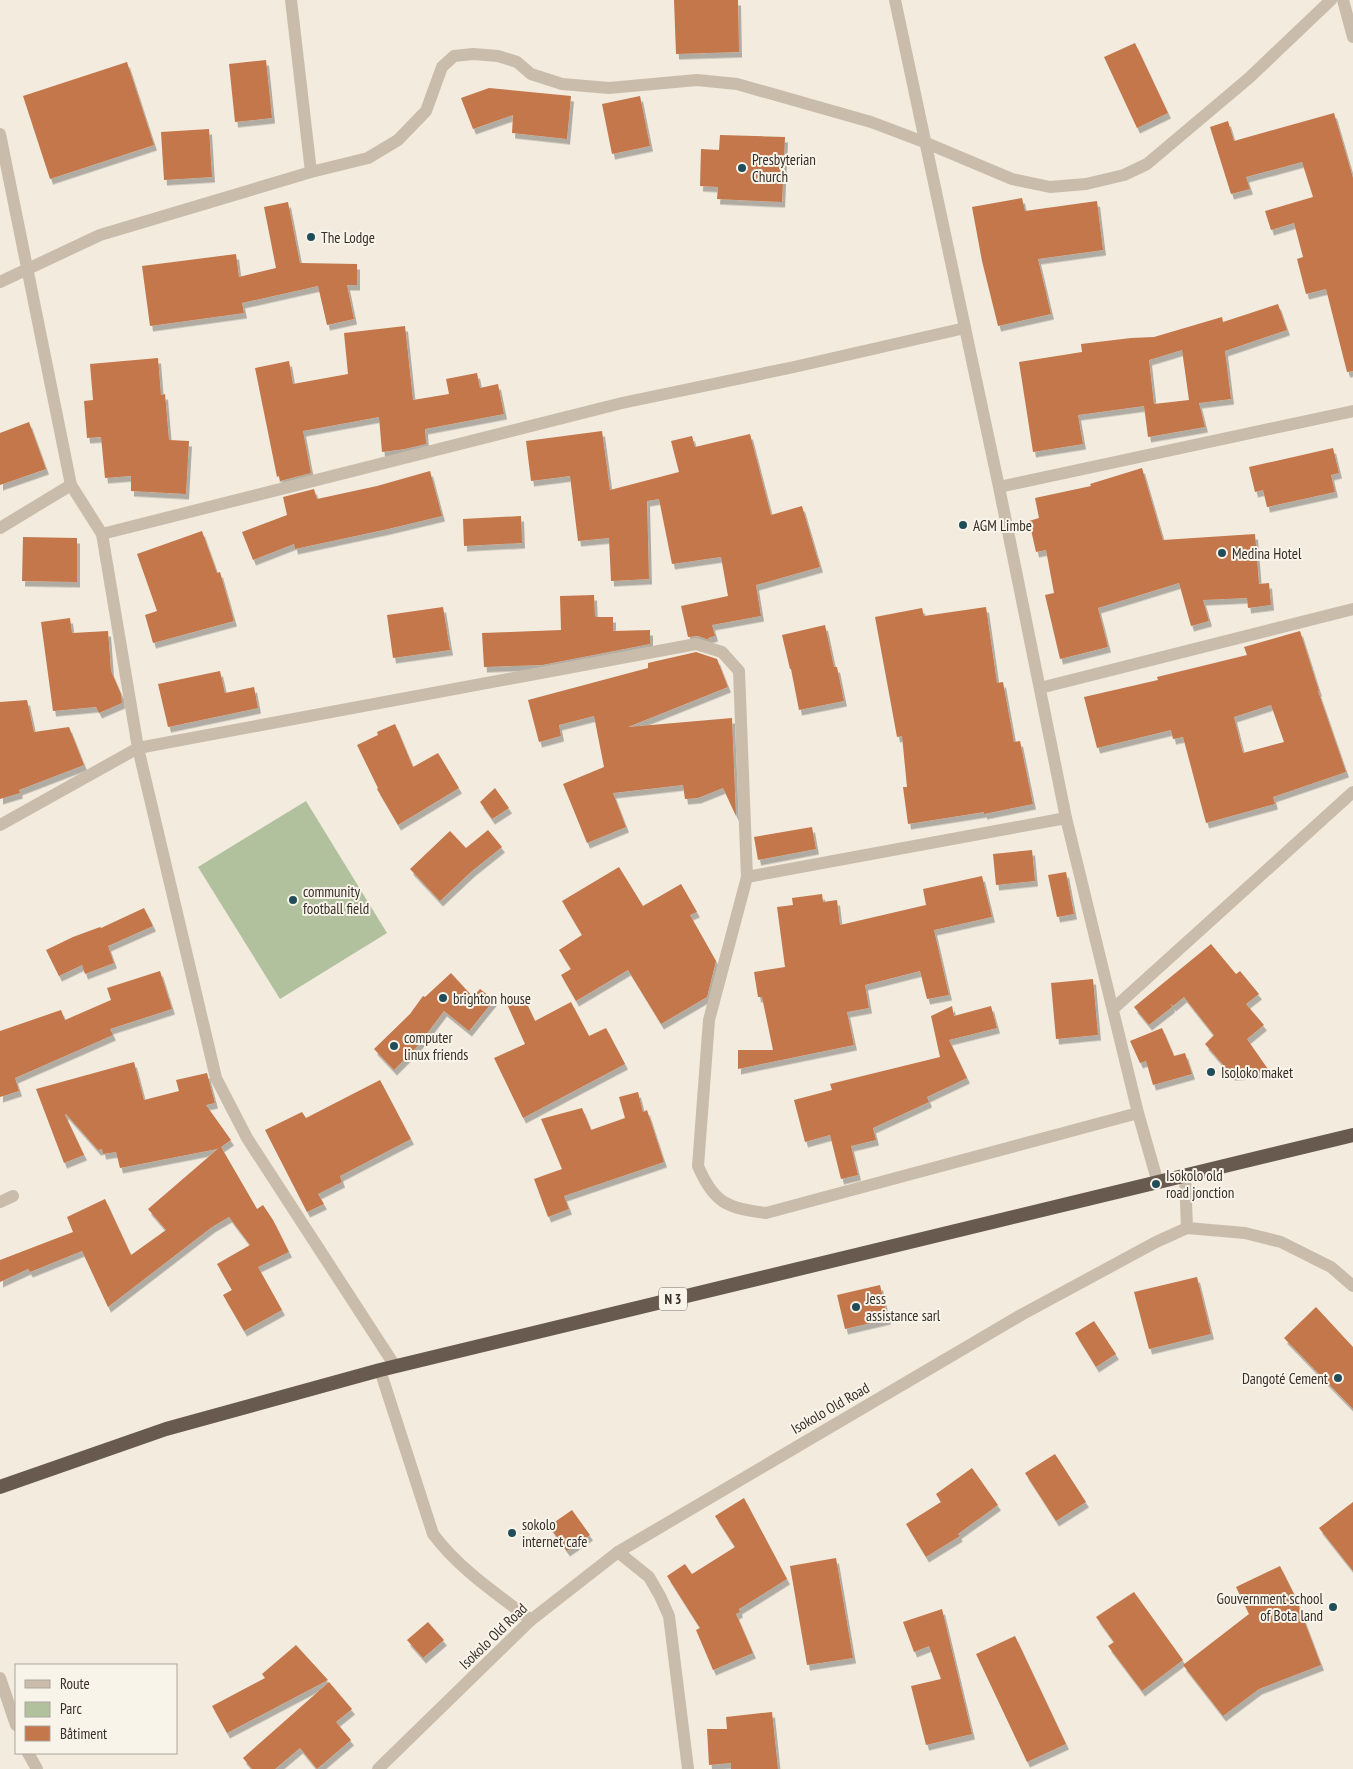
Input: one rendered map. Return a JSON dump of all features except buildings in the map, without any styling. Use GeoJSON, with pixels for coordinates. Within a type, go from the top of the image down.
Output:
{"type":"FeatureCollection","features":[{"type":"Feature","properties":{"kind":"highway","name":"N 3"},"geometry":{"type":"LineString","coordinates":[[0,1487],[166,1429],[394,1366],[1353,1135]]}},
{"type":"Feature","properties":{"kind":"street"},"geometry":{"type":"LineString","coordinates":[[290,0],[311,172]]}},
{"type":"Feature","properties":{"kind":"street"},"geometry":{"type":"LineString","coordinates":[[895,0],[999,486],[1066,818],[1138,1113],[1158,1183]]}},
{"type":"Feature","properties":{"kind":"street"},"geometry":{"type":"LineString","coordinates":[[0,282],[100,235],[311,172],[368,158],[398,140],[426,110],[442,67],[454,56],[473,54],[498,56],[517,62],[531,74],[562,84],[609,88],[697,80],[737,84],[871,122],[924,142],[1012,180],[1050,187],[1086,184],[1124,176],[1147,164],[1249,78],[1331,0]]}},
{"type":"Feature","properties":{"kind":"street"},"geometry":{"type":"LineString","coordinates":[[1343,0],[1353,37]]}},
{"type":"Feature","properties":{"kind":"street"},"geometry":{"type":"LineString","coordinates":[[0,134],[71,485],[102,534],[138,748],[216,1078],[247,1138],[394,1366]]}},
{"type":"Feature","properties":{"kind":"street"},"geometry":{"type":"LineString","coordinates":[[102,534],[622,403],[794,367],[965,328]]}},
{"type":"Feature","properties":{"kind":"street"},"geometry":{"type":"LineString","coordinates":[[999,486],[1353,411]]}},
{"type":"Feature","properties":{"kind":"street"},"geometry":{"type":"LineString","coordinates":[[0,528],[71,485]]}},
{"type":"Feature","properties":{"kind":"street"},"geometry":{"type":"LineString","coordinates":[[1040,688],[1353,609]]}},
{"type":"Feature","properties":{"kind":"street"},"geometry":{"type":"LineString","coordinates":[[0,825],[138,748],[696,644],[722,652],[739,671],[747,877],[709,1020],[698,1166],[705,1183],[720,1201],[739,1210],[766,1214],[1138,1113]]}},
{"type":"Feature","properties":{"kind":"street"},"geometry":{"type":"LineString","coordinates":[[1112,1009],[1353,792]]}},
{"type":"Feature","properties":{"kind":"street"},"geometry":{"type":"LineString","coordinates":[[747,877],[1066,818]]}},
{"type":"Feature","properties":{"kind":"street"},"geometry":{"type":"LineString","coordinates":[[1185,1176],[1186,1228]]}},
{"type":"Feature","properties":{"kind":"street"},"geometry":{"type":"LineString","coordinates":[[0,1202],[13,1196]]}},
{"type":"Feature","properties":{"kind":"street","name":"Isokolo Old Road"},"geometry":{"type":"LineString","coordinates":[[378,1769],[531,1620],[618,1552],[1022,1315],[1156,1242],[1186,1228],[1245,1233],[1281,1242],[1331,1267],[1353,1286]]}},
{"type":"Feature","properties":{"kind":"street"},"geometry":{"type":"LineString","coordinates":[[380,1370],[433,1534],[443,1548],[472,1575],[531,1620]]}},
{"type":"Feature","properties":{"kind":"street"},"geometry":{"type":"LineString","coordinates":[[618,1552],[649,1577],[669,1616],[688,1769]]}},
{"type":"Feature","properties":{"kind":"street"},"geometry":{"type":"LineString","coordinates":[[0,1678],[15,1722]]}},
{"type":"Feature","properties":{"kind":"street"},"geometry":{"type":"LineString","coordinates":[[29,1754],[37,1769]]}},
{"type":"Feature","properties":{"kind":"green space","name":"community football field"},"geometry":{"type":"Polygon","coordinates":[[[306,801],[387,933],[280,999],[198,867],[306,801]]]}},
{"type":"Feature","properties":{"kind":"place","name":"Presbyterian Church"},"geometry":{"type":"Point","coordinates":[742,168]}},
{"type":"Feature","properties":{"kind":"place","name":"The Lodge"},"geometry":{"type":"Point","coordinates":[311,237]}},
{"type":"Feature","properties":{"kind":"place","name":"AGM Limbe"},"geometry":{"type":"Point","coordinates":[963,525]}},
{"type":"Feature","properties":{"kind":"place","name":"Medina Hotel"},"geometry":{"type":"Point","coordinates":[1222,553]}},
{"type":"Feature","properties":{"kind":"place","name":"community football field"},"geometry":{"type":"Point","coordinates":[293,900]}},
{"type":"Feature","properties":{"kind":"place","name":"brighton house"},"geometry":{"type":"Point","coordinates":[443,998]}},
{"type":"Feature","properties":{"kind":"place","name":"computer linux friends"},"geometry":{"type":"Point","coordinates":[394,1046]}},
{"type":"Feature","properties":{"kind":"place","name":"Isoloko maket"},"geometry":{"type":"Point","coordinates":[1211,1072]}},
{"type":"Feature","properties":{"kind":"place","name":"Isokolo old road jonction"},"geometry":{"type":"Point","coordinates":[1156,1184]}},
{"type":"Feature","properties":{"kind":"place","name":"Jess assistance sarl"},"geometry":{"type":"Point","coordinates":[856,1307]}},
{"type":"Feature","properties":{"kind":"place","name":"Dangoté Cement"},"geometry":{"type":"Point","coordinates":[1338,1378]}},
{"type":"Feature","properties":{"kind":"place","name":"sokolo internet cafe"},"geometry":{"type":"Point","coordinates":[512,1533]}},
{"type":"Feature","properties":{"kind":"place","name":"Gouvernment school of Bota land"},"geometry":{"type":"Point","coordinates":[1333,1607]}}]}
